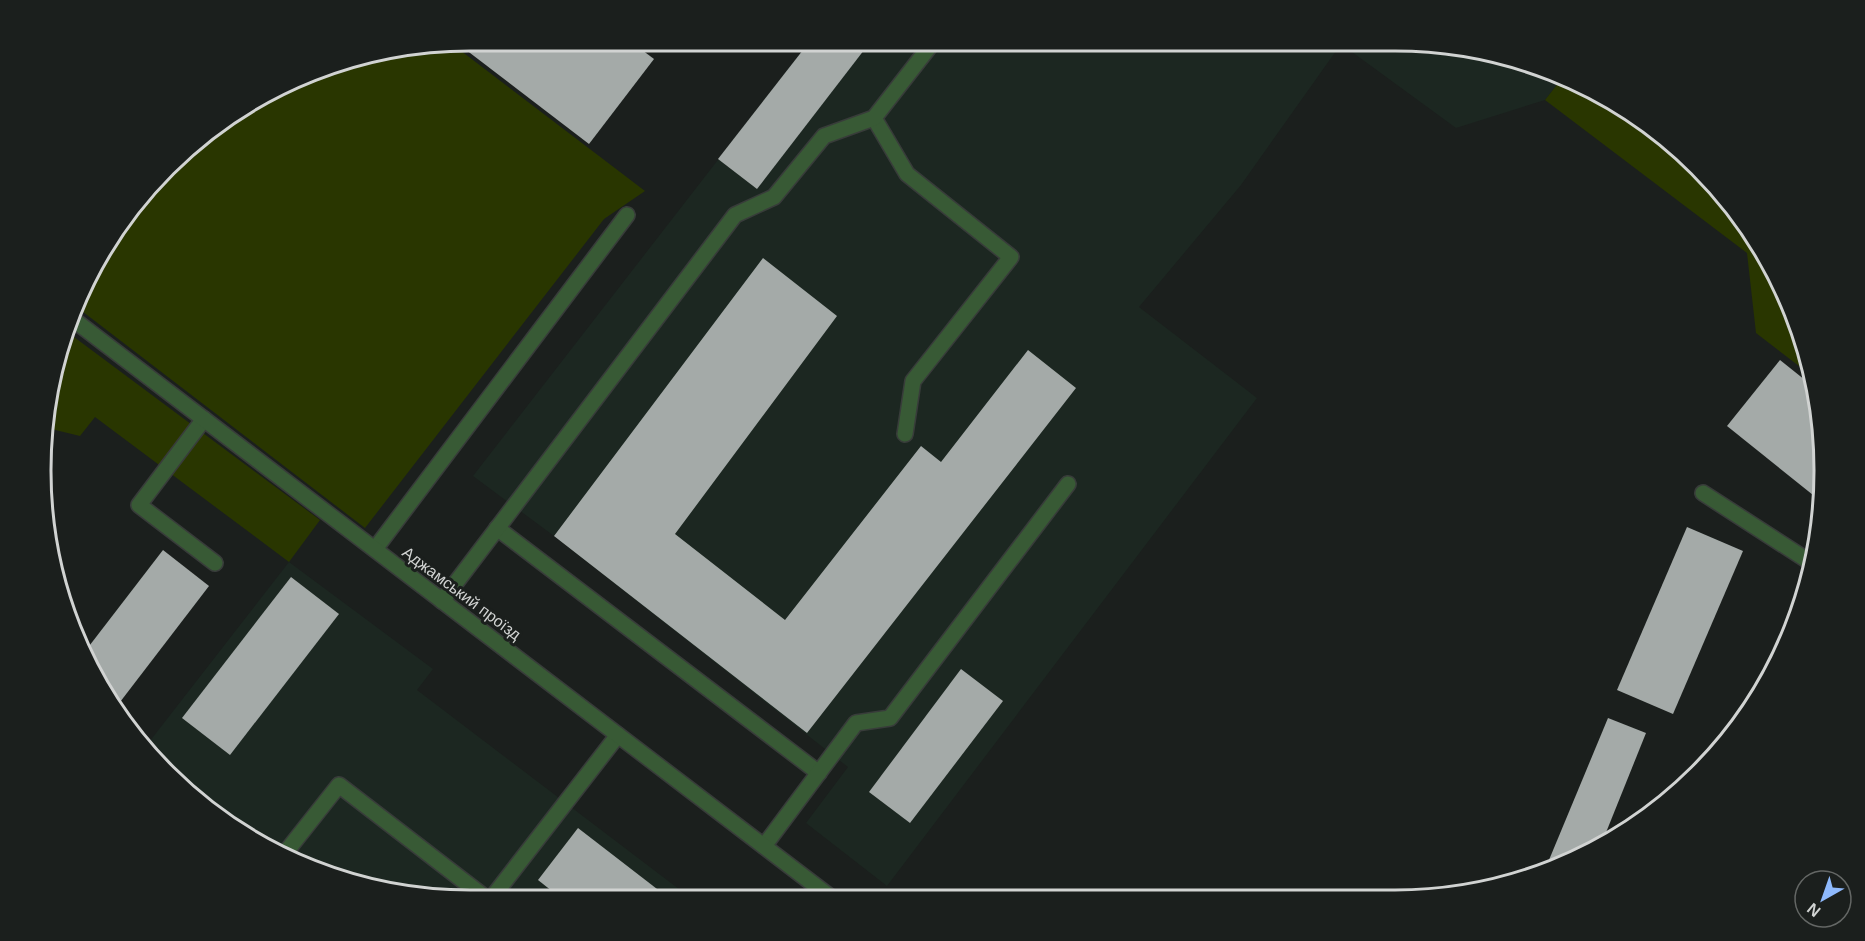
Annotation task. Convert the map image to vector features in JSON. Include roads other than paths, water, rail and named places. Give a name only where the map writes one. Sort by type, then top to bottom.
[{"type":"street","points":[[442,601],[735,215],[774,197],[824,136],[874,118],[925,51]]},
{"type":"street","points":[[874,118],[907,174],[1011,257],[913,381],[905,434]]},
{"type":"street","points":[[375,549],[627,215]]},
{"type":"street","name":"Аджамський проїзд","points":[[78,323],[822,890]]},
{"type":"street","points":[[204,419],[139,505],[215,563]]},
{"type":"street","points":[[764,846],[856,723],[890,718],[1068,484]]},
{"type":"street","points":[[1703,493],[1805,559]]},
{"type":"street","points":[[497,528],[819,773]]},
{"type":"street","points":[[496,890],[618,735]]},
{"type":"street","points":[[289,849],[339,785],[477,890]]}]
